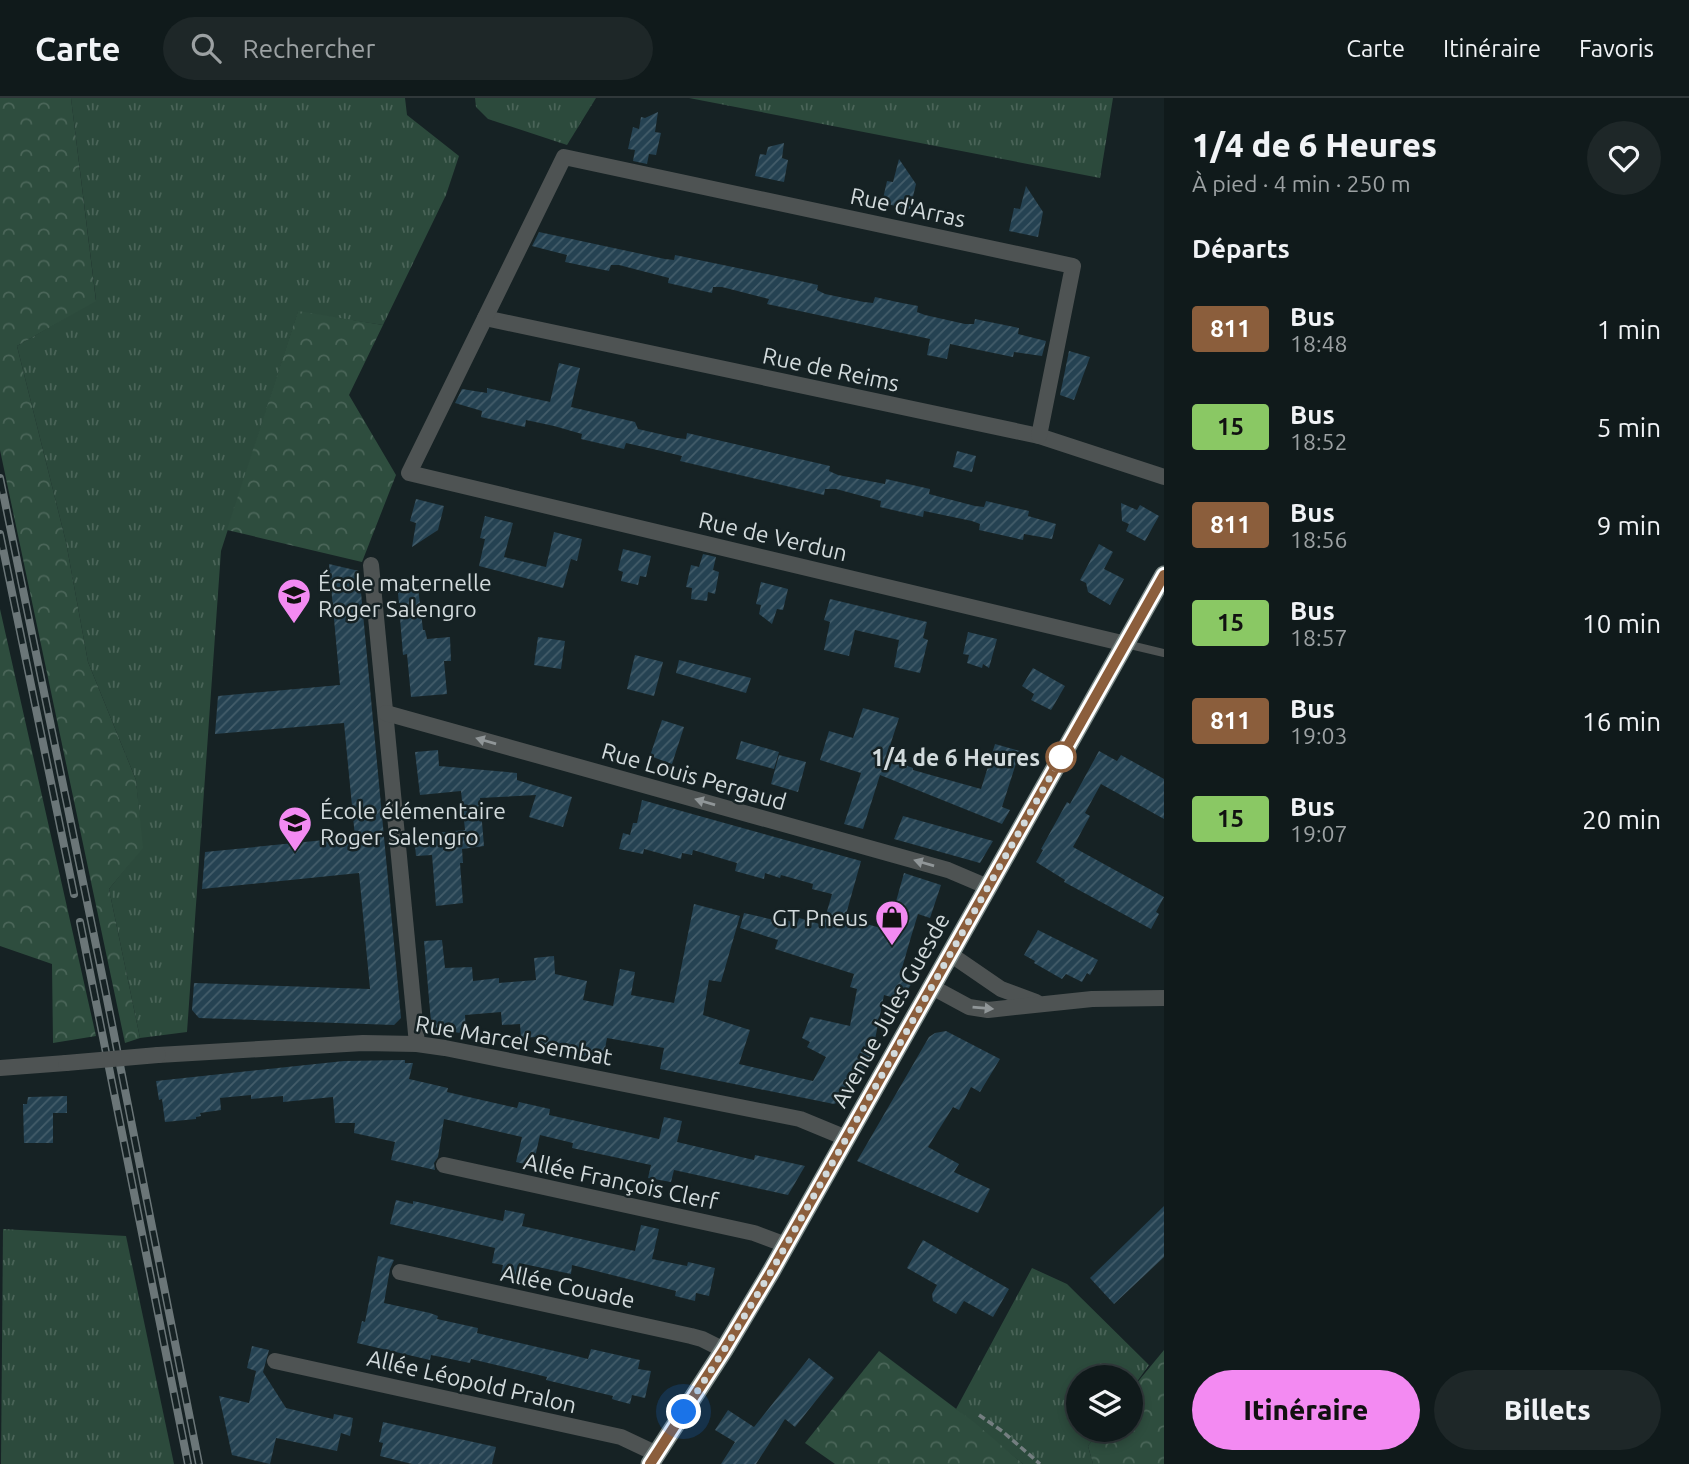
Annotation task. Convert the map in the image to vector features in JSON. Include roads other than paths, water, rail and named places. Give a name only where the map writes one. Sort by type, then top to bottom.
[{"type":"main road","name":"Avenue Jules Guesde","points":[[653,1459],[724,1350],[786,1245],[1164,575]]},
{"type":"street","name":"Rue d'Arras","points":[[485,318],[564,157],[1073,266],[1039,436]]},
{"type":"street","name":"Rue de Reims","points":[[485,318],[1039,436],[1164,477]]},
{"type":"street","name":"Rue de Verdun","points":[[485,318],[409,473],[1126,644]]},
{"type":"street","points":[[371,565],[416,1044]]},
{"type":"street","name":"Rue Louis Pergaud","points":[[386,713],[948,870],[988,887]]},
{"type":"street","points":[[950,954],[1001,989],[1039,1003]]},
{"type":"street","points":[[932,987],[968,1007],[978,1009],[1115,998],[1164,998]]},
{"type":"street","name":"Rue Marcel Sembat","points":[[0,1068],[158,1055],[363,1043],[416,1044],[800,1119],[846,1138]]},
{"type":"street","name":"Allée François Clerf","points":[[444,1166],[754,1233],[786,1245]]},
{"type":"street","name":"Allée Couade","points":[[400,1272],[691,1336],[724,1350]]},
{"type":"street","name":"Allée Léopold Pralon","points":[[275,1361],[621,1437],[653,1459]]},
{"type":"lane","points":[[1126,644],[1164,653]]},
{"type":"railway","points":[[0,478],[199,1464]]},
{"type":"railway","points":[[0,534],[74,894]]},
{"type":"railway","points":[[80,922],[188,1464]]},
{"type":"place","name":"École maternelle Roger Salengro","points":[[294,625]]},
{"type":"place","name":"1/4 de 6 Heures","points":[[1061,757]]},
{"type":"place","name":"École élémentaire Roger Salengro","points":[[295,853]]},
{"type":"place","name":"GT Pneus","points":[[892,947]]}]
